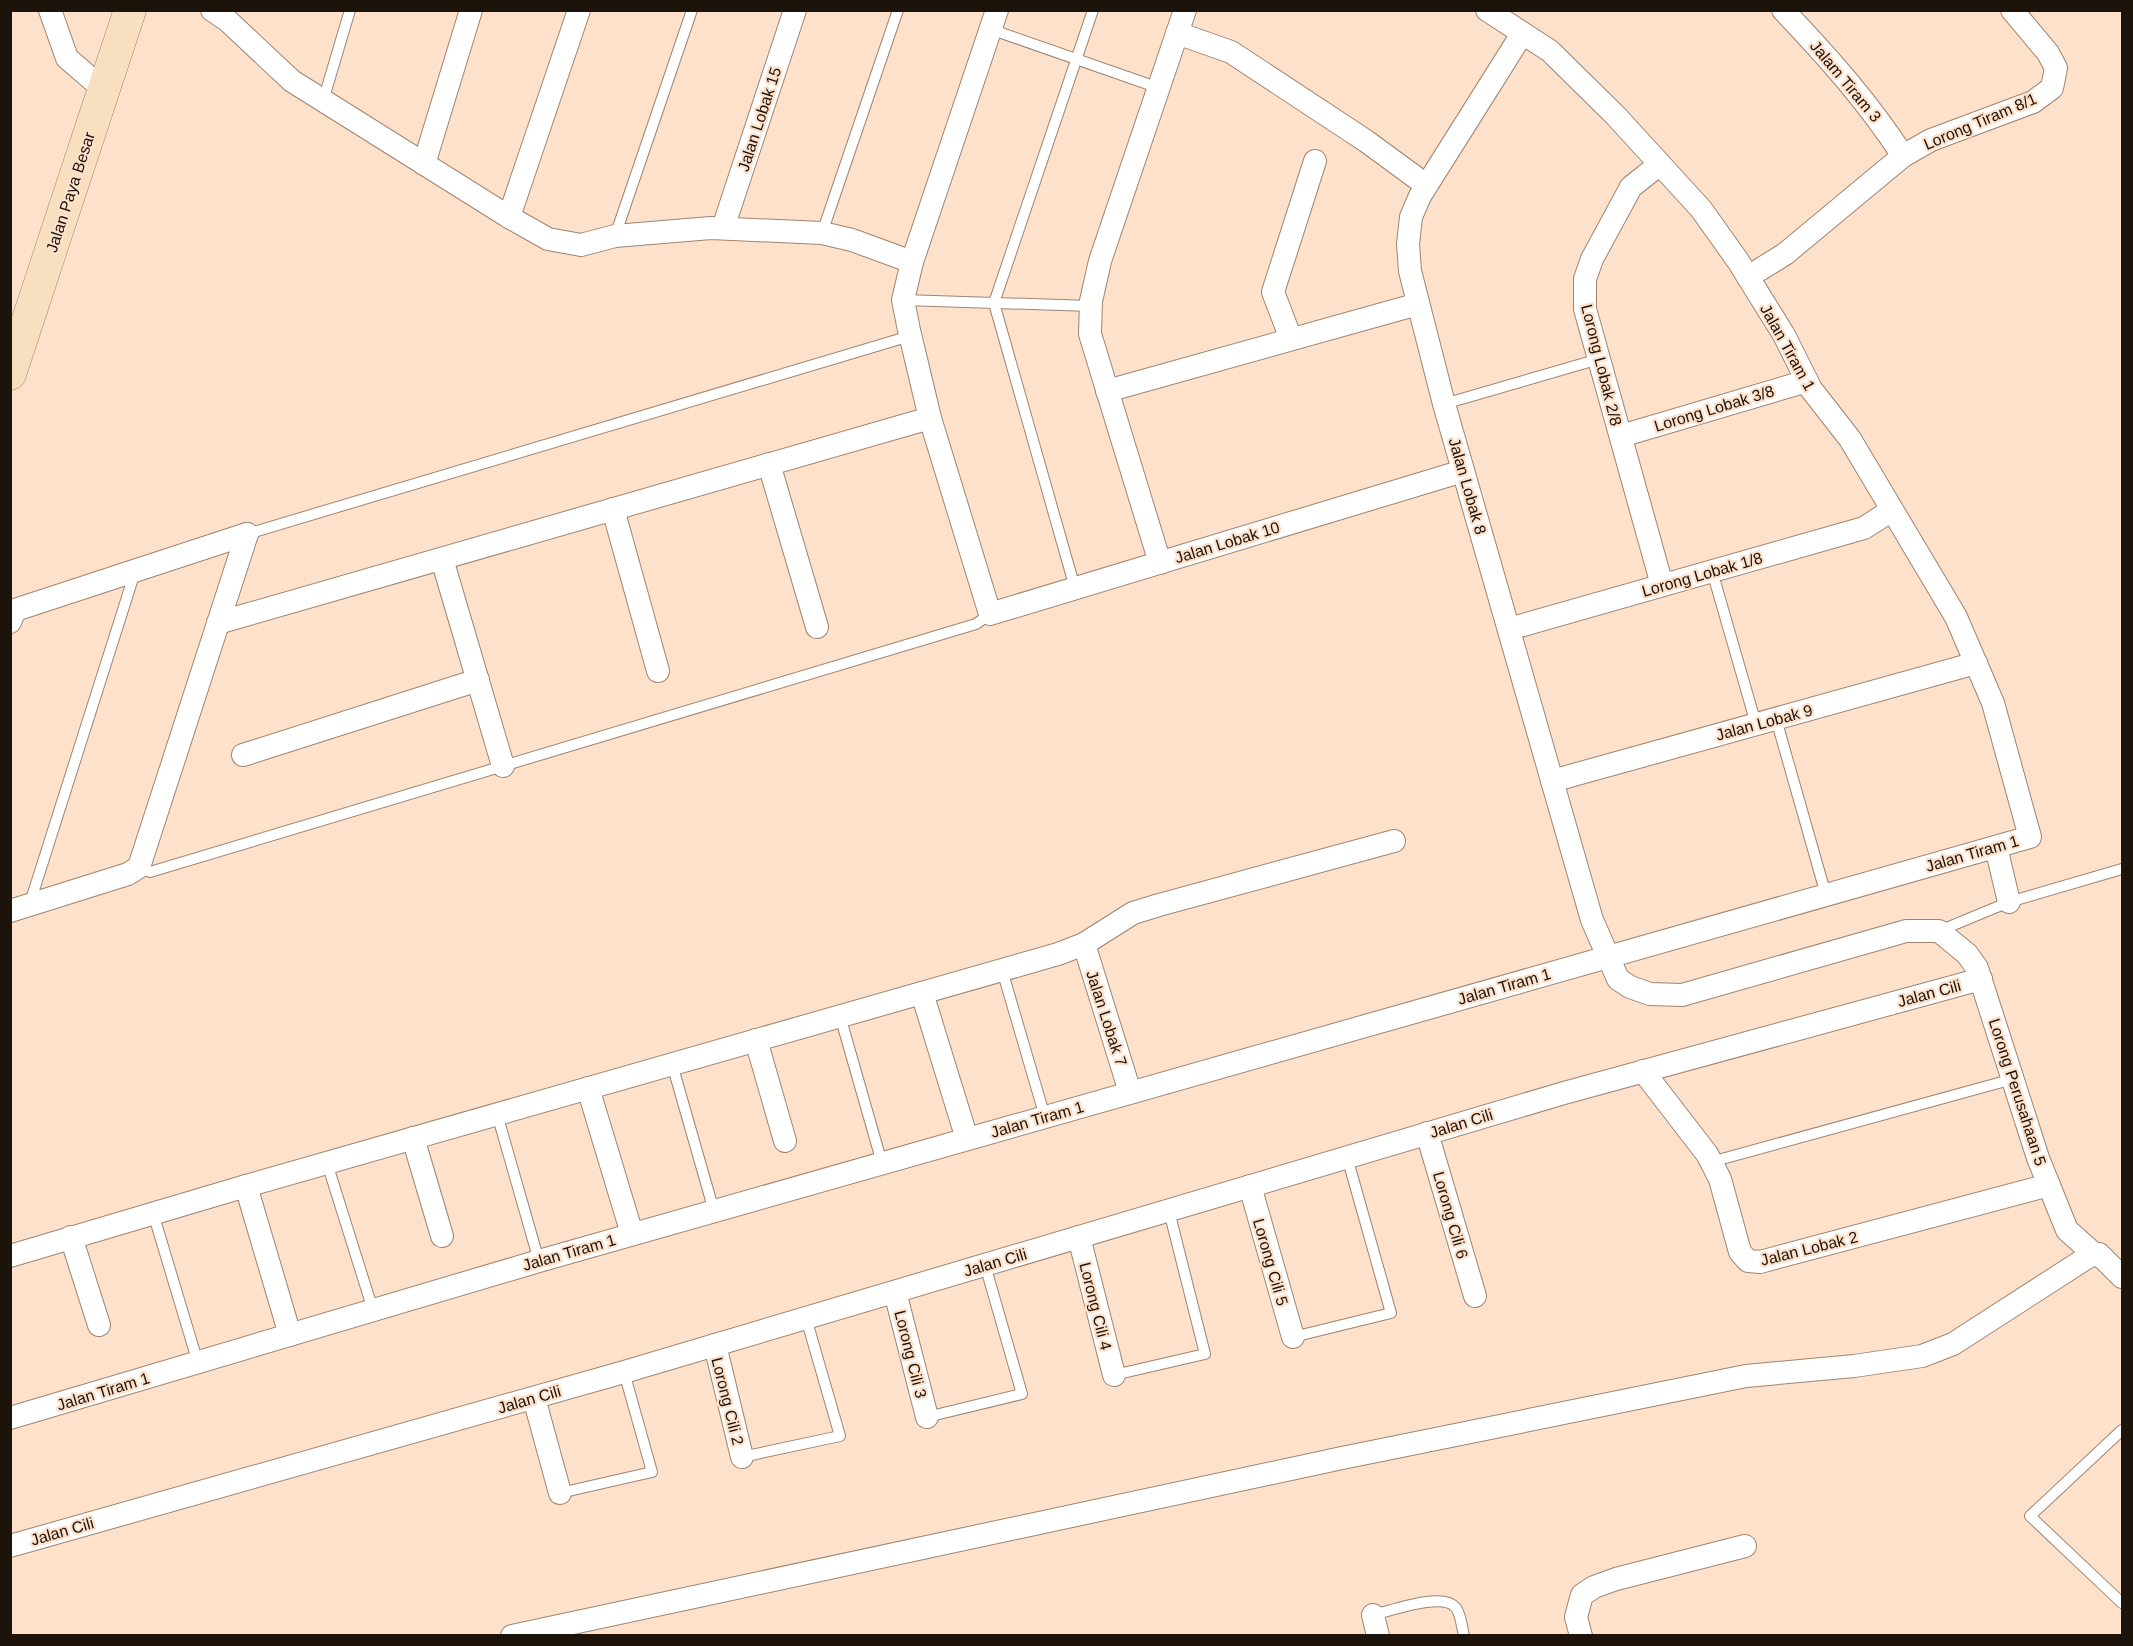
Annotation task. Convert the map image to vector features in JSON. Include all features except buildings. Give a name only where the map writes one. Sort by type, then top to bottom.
[{"type":"street","points":[[50,10],[67,57],[104,90]]},
{"type":"street","name":"Jalan Paya Besar","points":[[10,374],[130,10]]},
{"type":"street","points":[[424,164],[471,10]]},
{"type":"street","points":[[509,217],[579,10]]},
{"type":"street","name":"Jalan Lobak 15","points":[[723,228],[795,10]]},
{"type":"street","points":[[1160,563],[1090,334],[1091,306],[1100,261],[1185,10]]},
{"type":"street","name":"Jalan Tiram 1","points":[[10,1418],[632,1234],[2030,837],[1993,703],[1956,617],[1850,439],[1810,389],[1784,335],[1748,277],[1701,209],[1616,116],[1550,51],[1487,10]]},
{"type":"street","name":"Jalam Tiram 3","points":[[1783,10],[1830,58],[1877,116],[1903,156]]},
{"type":"street","name":"Lorong Tiram 8/1","points":[[1748,277],[1785,254],[1903,156],[1931,140],[2033,102],[2052,88],[2056,68],[2048,53],[2012,10]]},
{"type":"street","points":[[223,14],[292,81],[548,239],[581,245],[615,236],[723,228],[822,233],[852,240],[912,262]]},
{"type":"street","points":[[990,614],[930,418],[903,300],[912,262],[994,20]]},
{"type":"street","points":[[1177,33],[1231,52],[1366,141],[1426,185]]},
{"type":"street","name":"Jalan Lobak 8","points":[[1522,34],[1426,185],[1412,217],[1407,244],[1410,271],[1444,404],[1592,920],[1607,957]]},
{"type":"street","points":[[1291,339],[1273,292],[1315,161]]},
{"type":"street","name":"Lorong Lobak 2/8","points":[[1660,164],[1632,187],[1592,259],[1585,279],[1585,309],[1662,585]]},
{"type":"street","points":[[1107,391],[1418,304]]},
{"type":"street","name":"Lorong Lobak 3/8","points":[[1621,436],[1806,381]]},
{"type":"street","points":[[218,623],[930,418]]},
{"type":"street","points":[[769,464],[818,627]]},
{"type":"street","name":"Jalan Lobak 10","points":[[990,614],[1463,471]]},
{"type":"street","points":[[613,509],[658,671]]},
{"type":"street","name":"Lorong Lobak 1/8","points":[[1509,628],[1864,528],[1892,510]]},
{"type":"street","points":[[10,622],[15,610],[247,534]]},
{"type":"street","points":[[20,909],[128,874],[139,867],[247,534]]},
{"type":"street","points":[[442,559],[503,766]]},
{"type":"street","name":"Jalan Lobak 9","points":[[1552,781],[1976,663]]},
{"type":"street","points":[[243,755],[478,680]]},
{"type":"street","points":[[10,1256],[246,1186],[1002,970],[1084,944],[1133,914],[1159,905],[1394,842]]},
{"type":"street","points":[[1996,847],[2009,902]]},
{"type":"street","points":[[1607,957],[1618,979],[1630,987],[1650,994],[1682,995],[1906,931],[1938,931]]},
{"type":"street","name":"Lorong Perusahaan 5","points":[[1938,931],[1967,954],[1977,968],[2049,1185],[2067,1230],[2122,1277]]},
{"type":"street","name":"Jalan Lobak 7","points":[[1084,944],[1130,1092]]},
{"type":"street","name":"Jalan Cili","points":[[10,1546],[534,1398],[1643,1071],[1981,979]]},
{"type":"street","points":[[922,993],[967,1139]]},
{"type":"street","points":[[756,1040],[785,1141]]},
{"type":"street","name":"Jalan Lobak 2","points":[[1643,1071],[1707,1154],[1720,1179],[1740,1252],[1748,1261],[1760,1262],[2049,1185]]},
{"type":"street","points":[[588,1088],[632,1234]]},
{"type":"street","name":"Lorong Cili 6","points":[[1427,1134],[1475,1296]]},
{"type":"street","points":[[413,1138],[442,1236]]},
{"type":"street","points":[[246,1186],[290,1335]]},
{"type":"street","name":"Lorong Cili 5","points":[[1250,1186],[1293,1337]]},
{"type":"street","name":"Lorong Cili 4","points":[[1079,1237],[1114,1375]]},
{"type":"street","points":[[71,1238],[99,1325]]},
{"type":"street","points":[[512,1635],[1331,1461],[1735,1378],[1854,1366],[1922,1356],[1953,1344],[2088,1257],[2097,1254]]},
{"type":"street","name":"Lorong Cili 3","points":[[895,1292],[927,1417]]},
{"type":"street","name":"Lorong Cili 2","points":[[715,1345],[742,1457]]},
{"type":"street","points":[[534,1398],[560,1493]]},
{"type":"street","points":[[1581,1635],[1576,1617],[1582,1595],[1594,1587],[1616,1579],[1745,1546]]},
{"type":"lane","points":[[323,100],[350,10]]},
{"type":"lane","points":[[615,236],[692,10]]},
{"type":"lane","points":[[822,233],[898,10]]},
{"type":"lane","points":[[1075,588],[994,303],[1093,10]]},
{"type":"lane","points":[[994,20],[1076,59],[1159,88]]},
{"type":"lane","points":[[903,300],[1091,306]]},
{"type":"lane","points":[[247,534],[910,336]]},
{"type":"lane","points":[[1444,404],[1599,359]]},
{"type":"lane","points":[[20,909],[135,571]]},
{"type":"lane","points":[[1712,571],[1826,895]]},
{"type":"lane","points":[[139,867],[150,872],[976,624],[990,614]]},
{"type":"lane","points":[[1938,931],[2009,902],[2122,869]]},
{"type":"lane","points":[[1002,970],[1045,1117]]},
{"type":"lane","points":[[840,1016],[882,1163]]},
{"type":"lane","points":[[672,1064],[714,1211]]},
{"type":"lane","points":[[1711,1162],[2013,1079]]},
{"type":"lane","points":[[497,1114],[539,1261]]},
{"type":"lane","points":[[1293,1337],[1391,1313],[1347,1157]]},
{"type":"lane","points":[[327,1163],[373,1310]]},
{"type":"lane","points":[[1114,1375],[1206,1354],[1169,1211]]},
{"type":"lane","points":[[153,1213],[198,1363]]},
{"type":"lane","points":[[927,1417],[1022,1394],[985,1265]]},
{"type":"lane","points":[[742,1457],[840,1436],[806,1318]]},
{"type":"lane","points":[[560,1493],[651,1472],[624,1371]]},
{"type":"lane","points":[[2122,1430],[2030,1516],[2122,1604]]},
{"type":"lane","points":[[1375,1625],[1437,1600],[1451,1602],[1458,1610],[1464,1635]]}]
